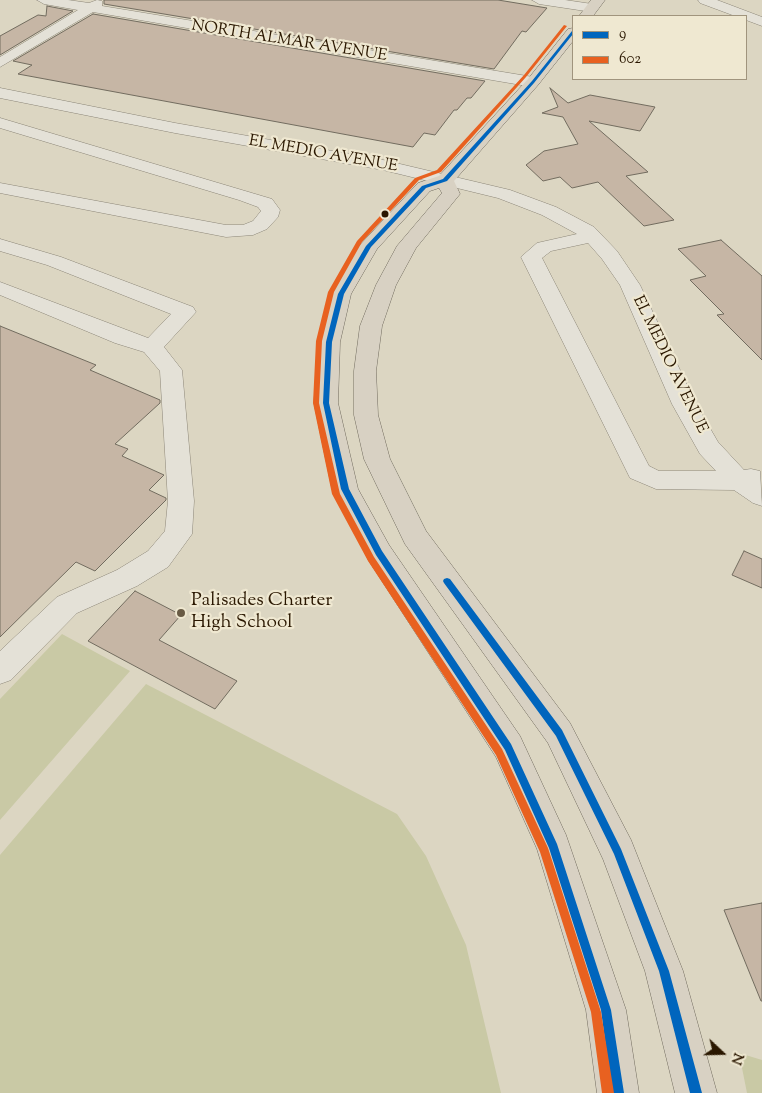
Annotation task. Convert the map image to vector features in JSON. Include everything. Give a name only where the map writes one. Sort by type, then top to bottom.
[{"type":"main road","points":[[572,33],[533,82],[445,180],[424,187],[369,246],[341,294],[328,342],[326,403],[344,488],[379,553],[508,747],[554,847],[606,1010],[618,1093]]},
{"type":"main road","points":[[445,180],[451,194],[407,246],[386,285],[371,326],[365,371],[366,415],[377,460],[414,537],[559,733],[618,852],[664,971],[696,1093]]},
{"type":"street","name":"NORTH ALMAR AVENUE","points":[[44,0],[533,82]]},
{"type":"street","points":[[0,63],[105,0]]},
{"type":"street","points":[[539,0],[592,8]]},
{"type":"street","points":[[705,0],[744,15]]},
{"type":"street","points":[[747,16],[762,22]]},
{"type":"street","name":"EL MEDIO AVENUE","points":[[0,93],[174,128],[383,165],[504,194],[548,211],[587,230],[610,255],[630,285],[684,404],[709,448],[751,478],[762,496]]},
{"type":"street","points":[[0,123],[245,196],[265,203],[271,210],[269,217],[260,225],[246,231],[226,230],[0,188]]},
{"type":"street","points":[[592,236],[544,248],[531,257],[639,472],[656,480],[751,478]]},
{"type":"street","points":[[0,245],[54,262],[185,312],[152,347]]},
{"type":"street","points":[[0,288],[123,338],[152,347],[171,370],[181,501],[178,534],[158,559],[126,578],[67,605],[0,671]]},
{"type":"green space","points":[[62,634],[130,671],[0,820],[0,699]]},
{"type":"green space","points":[[146,684],[397,814],[426,856],[466,945],[501,1093],[0,1093],[0,855]]},
{"type":"green space","points":[[739,1053],[762,1060],[762,1093],[747,1093]]},
{"type":"building","points":[[104,0],[498,0],[547,8],[526,32],[522,31],[494,69],[104,4]]},
{"type":"building","points":[[47,6],[73,11],[0,55],[0,36],[38,15],[46,16]]},
{"type":"building","points":[[93,14],[485,81],[471,98],[467,98],[457,110],[454,110],[435,135],[424,133],[413,147],[18,74],[32,65],[13,61]]},
{"type":"building","points":[[550,88],[568,103],[590,95],[655,107],[640,131],[589,121],[648,172],[626,176],[674,220],[644,226],[598,182],[572,188],[560,177],[543,181],[526,165],[544,151],[578,144],[563,117],[542,113],[558,107]]},
{"type":"building","points":[[721,240],[762,276],[762,360],[717,315],[724,314],[690,280],[706,276],[678,249]]},
{"type":"building","points":[[0,326],[96,365],[90,370],[160,400],[160,403],[115,444],[128,449],[122,456],[164,475],[149,490],[166,498],[166,500],[95,571],[76,562],[0,637]]},
{"type":"building","points":[[744,551],[762,559],[762,588],[732,575]]},
{"type":"building","points":[[135,591],[181,615],[159,640],[237,681],[215,709],[88,641]]},
{"type":"building","points":[[762,903],[762,1001],[761,1001],[724,910]]},
{"type":"transit line","name":"602","points":[[565,26],[525,76],[439,171],[417,179],[360,241],[331,292],[319,341],[316,403],[336,494],[371,559],[499,752],[545,851],[596,1012],[608,1093]]},
{"type":"transit line","name":"9","points":[[572,33],[533,82],[445,180],[424,187],[369,246],[341,294],[329,342],[326,403],[345,489],[379,553],[508,747],[554,847],[606,1010],[618,1093]]},
{"type":"transit line","name":"9","points":[[447,581],[559,733],[618,852],[664,971],[696,1093]]},
{"type":"place","name":"Palisades Charter High School","points":[[181,613]]}]
